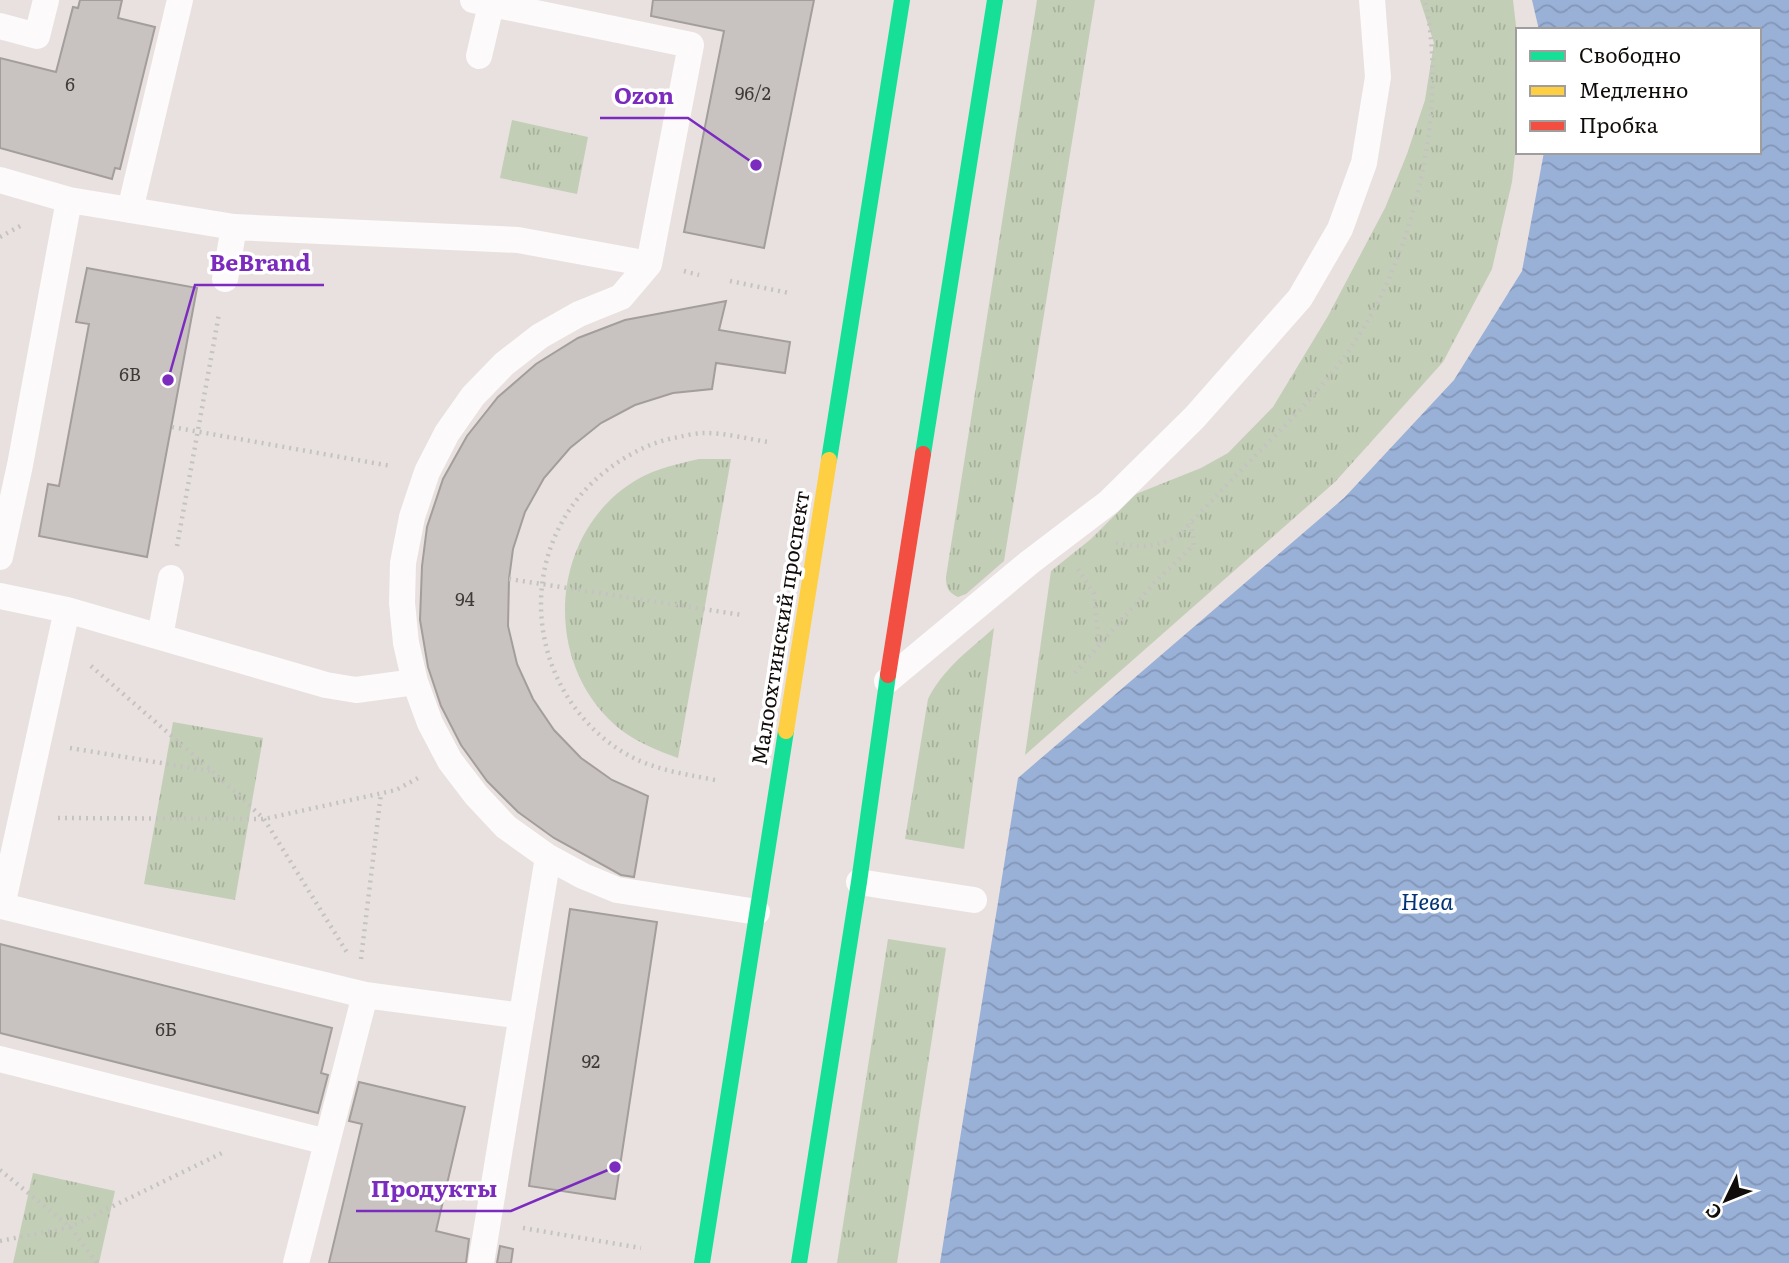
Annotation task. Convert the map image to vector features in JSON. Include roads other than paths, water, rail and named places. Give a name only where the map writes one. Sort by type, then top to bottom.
[{"type":"main road","name":"Малоохтинский проспект","points":[[702,1263],[902,0]]},
{"type":"main road","points":[[799,1263],[859,882],[887,681],[995,0]]},
{"type":"lane","points":[[0,26],[37,36],[46,0]]},
{"type":"lane","points":[[887,681],[1030,562],[1109,502],[1195,416],[1300,298],[1340,229],[1364,163],[1378,78],[1372,0]]},
{"type":"lane","points":[[130,210],[172,2]]},
{"type":"lane","points":[[479,56],[482,2],[691,45],[649,264],[621,297],[579,314],[550,330],[505,363],[473,396],[447,433],[427,472],[412,517],[403,564],[402,603],[415,682],[430,723],[450,761],[476,795],[506,827],[548,858],[617,890],[757,912]]},
{"type":"lane","points":[[0,180],[69,200],[234,227],[518,240],[649,264]]},
{"type":"lane","points":[[0,557],[69,200]]},
{"type":"lane","points":[[225,279],[234,227]]},
{"type":"lane","points":[[160,636],[171,578]]},
{"type":"lane","points":[[0,596],[67,610],[326,685],[356,691],[415,682]]},
{"type":"lane","points":[[67,610],[38,743],[11,816],[2,906],[522,1016]]},
{"type":"lane","points":[[481,1263],[548,858]]},
{"type":"lane","points":[[859,882],[974,900]]},
{"type":"lane","points":[[296,1263],[363,984]]},
{"type":"lane","points":[[0,1059],[327,1142]]},
{"type":"water","name":"Нева","points":[[1532,0],[1789,0],[1789,1263],[940,1263],[1018,778],[1344,498],[1454,380],[1522,271],[1544,154],[1761,154],[1761,28],[1539,28]]},
{"type":"place","name":"Ozon","points":[[756,165]]},
{"type":"place","name":"BeBrand","points":[[168,380]]},
{"type":"place","name":"Продукты","points":[[615,1167]]}]
